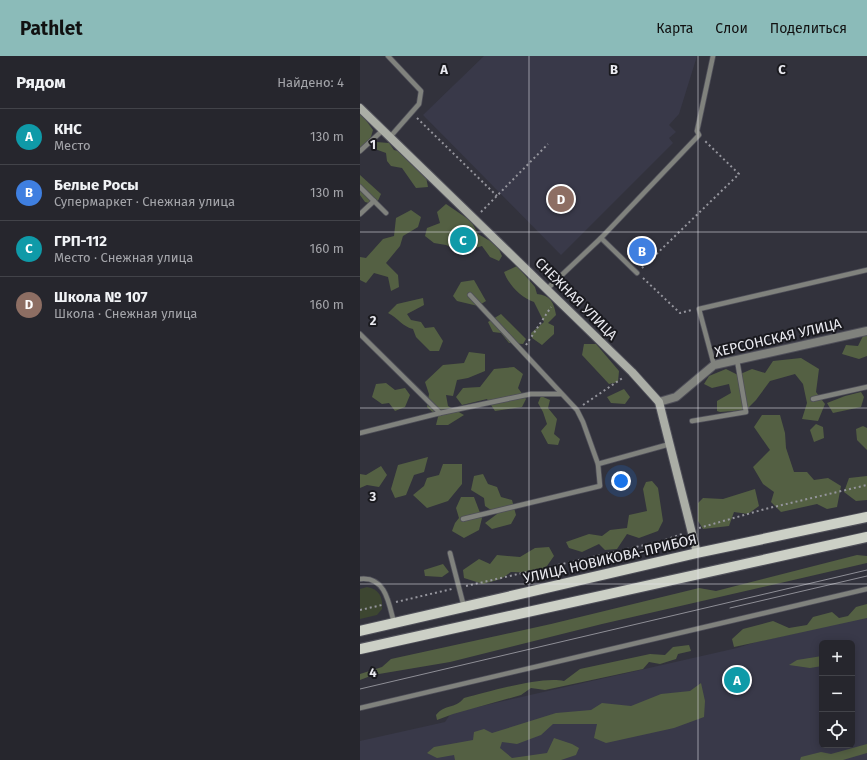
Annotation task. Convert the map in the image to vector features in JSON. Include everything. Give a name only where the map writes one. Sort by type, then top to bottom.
[{"type":"main road","name":"УЛИЦА НОВИКОВА-ПРИБОЯ","points":[[360,631],[697,553],[867,517]]},
{"type":"main road","points":[[360,650],[867,537]]},
{"type":"street","name":"СНЕЖНАЯ УЛИЦА","points":[[360,108],[632,372],[659,402],[697,553]]},
{"type":"street","name":"ХЕРСОНСКАЯ УЛИЦА","points":[[659,402],[676,397],[714,365],[867,333]]},
{"type":"lane","points":[[547,290],[601,238],[700,135],[697,131],[713,56]]},
{"type":"lane","points":[[390,57],[422,92],[420,104],[390,137]]},
{"type":"lane","points":[[360,151],[382,130]]},
{"type":"lane","points":[[360,187],[386,213]]},
{"type":"lane","points":[[360,214],[374,201]]},
{"type":"lane","points":[[601,238],[637,273]]},
{"type":"lane","points":[[714,365],[699,309],[867,270]]},
{"type":"lane","points":[[463,519],[600,486],[598,464],[583,422],[577,410],[470,295]]},
{"type":"lane","points":[[360,334],[440,413]]},
{"type":"lane","points":[[692,421],[746,412],[737,360]]},
{"type":"lane","points":[[812,399],[867,387]]},
{"type":"lane","points":[[360,433],[440,413],[531,394],[561,394]]},
{"type":"lane","points":[[598,464],[670,444]]},
{"type":"lane","points":[[450,553],[464,607]]},
{"type":"lane","points":[[360,579],[377,582],[384,590],[394,623]]},
{"type":"lane","points":[[360,708],[867,589]]},
{"type":"path","points":[[412,113],[497,196]]},
{"type":"path","points":[[699,309],[680,313],[637,273],[739,174],[700,135]]},
{"type":"path","points":[[474,219],[548,144]]},
{"type":"path","points":[[522,350],[556,298],[566,287]]},
{"type":"path","points":[[577,410],[632,372]]},
{"type":"path","points":[[360,610],[662,541],[691,530],[765,509],[867,485]]},
{"type":"shaded area","points":[[484,56],[697,56],[679,114],[669,125],[676,132],[669,138],[673,143],[561,255],[423,115]]},
{"type":"shaded area","points":[[867,617],[867,760],[360,760],[360,741],[445,722],[451,713],[737,648],[756,642]]},
{"type":"green space","points":[[360,112],[373,130],[370,140],[360,149]]},
{"type":"green space","points":[[376,142],[389,143],[394,150],[402,152],[426,177],[428,187],[416,188],[402,168],[391,166],[387,161],[386,153],[375,149]]},
{"type":"green space","points":[[360,175],[381,194],[376,205],[365,202],[360,195]]},
{"type":"green space","points":[[446,204],[471,221],[478,234],[497,245],[502,256],[499,261],[490,257],[482,246],[468,250],[458,250],[446,245],[434,243],[425,236],[427,228],[440,223],[437,212]]},
{"type":"green space","points":[[411,210],[421,217],[418,227],[403,236],[400,246],[386,263],[398,275],[399,287],[391,291],[388,277],[374,273],[366,283],[360,280],[360,257],[366,258],[383,239],[394,236],[396,218]]},
{"type":"green space","points":[[517,266],[535,287],[537,294],[545,296],[551,300],[554,306],[556,315],[548,323],[554,326],[554,334],[542,345],[532,338],[531,333],[544,322],[534,302],[524,297],[516,290],[504,272]]},
{"type":"green space","points":[[474,280],[486,301],[478,306],[457,301],[453,296],[461,282]]},
{"type":"green space","points":[[423,298],[424,305],[407,314],[411,320],[421,322],[425,328],[434,327],[443,341],[439,351],[430,351],[416,337],[413,329],[409,328],[388,313],[397,304]]},
{"type":"green space","points":[[501,314],[526,339],[523,344],[509,343],[501,333],[493,332],[488,322]]},
{"type":"green space","points":[[867,335],[867,356],[859,359],[842,354],[846,345],[858,346],[863,336]]},
{"type":"green space","points":[[584,344],[596,344],[619,371],[618,382],[609,384],[582,355]]},
{"type":"green space","points":[[469,352],[485,354],[485,371],[468,378],[457,380],[453,396],[446,395],[448,406],[464,415],[448,425],[436,425],[438,417],[427,407],[429,394],[425,382],[443,365],[464,363]]},
{"type":"green space","points":[[801,358],[819,369],[816,392],[825,404],[818,421],[802,419],[807,403],[803,384],[795,374],[770,381],[756,400],[746,410],[717,411],[717,401],[731,393],[729,384],[712,388],[704,384],[709,376],[726,369],[738,375],[752,369],[765,373],[773,361]]},
{"type":"green space","points":[[514,367],[523,374],[518,388],[526,399],[522,407],[495,411],[487,399],[462,405],[456,397],[463,388],[480,387],[494,369]]},
{"type":"green space","points":[[386,383],[395,390],[405,388],[410,395],[405,407],[395,411],[389,403],[382,404],[372,397],[376,384]]},
{"type":"green space","points":[[624,389],[630,397],[625,404],[611,403],[607,397]]},
{"type":"green space","points":[[861,392],[864,397],[861,407],[833,413],[827,403],[845,396]]},
{"type":"green space","points":[[541,396],[550,400],[548,408],[557,419],[554,434],[560,439],[558,445],[548,444],[541,431],[547,424],[538,403]]},
{"type":"green space","points":[[762,415],[780,415],[785,433],[786,448],[794,472],[807,472],[814,480],[828,478],[841,486],[837,507],[827,509],[817,504],[781,512],[771,502],[774,492],[763,484],[753,467],[770,450],[754,427]]},
{"type":"green space","points":[[816,424],[823,427],[824,438],[814,442],[810,430]]},
{"type":"green space","points":[[863,426],[867,428],[867,450],[857,440],[856,429]]},
{"type":"green space","points":[[428,457],[424,472],[414,475],[406,495],[395,498],[391,489],[398,465]]},
{"type":"green space","points":[[443,464],[462,464],[462,484],[448,501],[427,508],[413,495],[424,486],[427,478],[439,475]]},
{"type":"green space","points":[[381,466],[387,475],[379,487],[367,485],[360,488],[360,474],[366,475]]},
{"type":"green space","points":[[483,474],[488,484],[497,487],[501,497],[512,500],[516,515],[511,524],[492,529],[485,523],[497,514],[485,506],[484,498],[471,490],[474,476]]},
{"type":"green space","points":[[867,476],[867,500],[856,501],[844,492],[849,478]]},
{"type":"green space","points":[[652,481],[658,488],[663,521],[658,531],[639,538],[627,534],[617,549],[605,550],[599,544],[582,552],[569,548],[566,542],[589,534],[602,536],[610,530],[627,528],[629,515],[647,511],[643,489],[646,482]]},
{"type":"green space","points":[[755,489],[759,506],[748,514],[734,512],[729,526],[703,529],[698,521],[698,503],[703,498],[723,499]]},
{"type":"green space","points":[[461,497],[474,497],[482,518],[479,530],[464,538],[452,531],[459,518],[456,508]]},
{"type":"green space","points":[[549,547],[554,556],[542,573],[511,572],[501,579],[483,584],[464,578],[463,570],[479,559],[490,564],[497,555],[520,557],[535,548]]},
{"type":"green space","points":[[857,555],[867,556],[867,563],[602,624],[450,662],[373,675],[360,680],[360,674],[382,667],[391,659],[551,624],[699,588],[716,591]]},
{"type":"green space","points":[[443,564],[449,572],[442,577],[425,576],[424,570]]},
{"type":"green space","points":[[367,587],[375,590],[379,594],[382,601],[382,609],[377,615],[360,619],[360,589]]},
{"type":"green space","points":[[867,604],[867,618],[734,647],[732,639],[743,629],[773,621],[789,628],[807,625],[813,617],[832,612],[839,618],[848,616],[856,607]]},
{"type":"green space","points":[[689,645],[691,651],[678,654],[676,659],[660,664],[649,662],[643,669],[545,690],[531,688],[521,695],[437,720],[436,715],[440,711],[457,704],[464,698],[528,683],[554,680],[564,681],[580,669],[650,654],[665,655],[673,647]]},
{"type":"green space","points":[[819,656],[819,666],[810,668],[789,665],[797,660]]},
{"type":"green space","points":[[701,683],[705,701],[704,717],[674,728],[606,743],[594,738],[597,724],[553,724],[541,735],[517,744],[502,742],[500,748],[512,758],[547,753],[554,738],[579,748],[576,755],[561,760],[455,760],[454,755],[437,758],[427,753],[434,747],[473,740],[474,732],[484,729],[492,733],[556,713],[591,710],[602,703],[631,706],[661,694],[690,691]]},
{"type":"green space","points":[[867,744],[867,753],[843,760],[800,760],[801,757],[821,752],[831,754]]},
{"type":"tram line","points":[[360,689],[867,570]]},
{"type":"tram line","points":[[730,608],[867,576]]},
{"type":"place","name":"Школа № 107","points":[[561,199]]},
{"type":"place","name":"ГРП-112","points":[[463,240]]},
{"type":"place","name":"Белые Росы","points":[[642,251]]},
{"type":"place","name":"КНС","points":[[737,680]]}]
